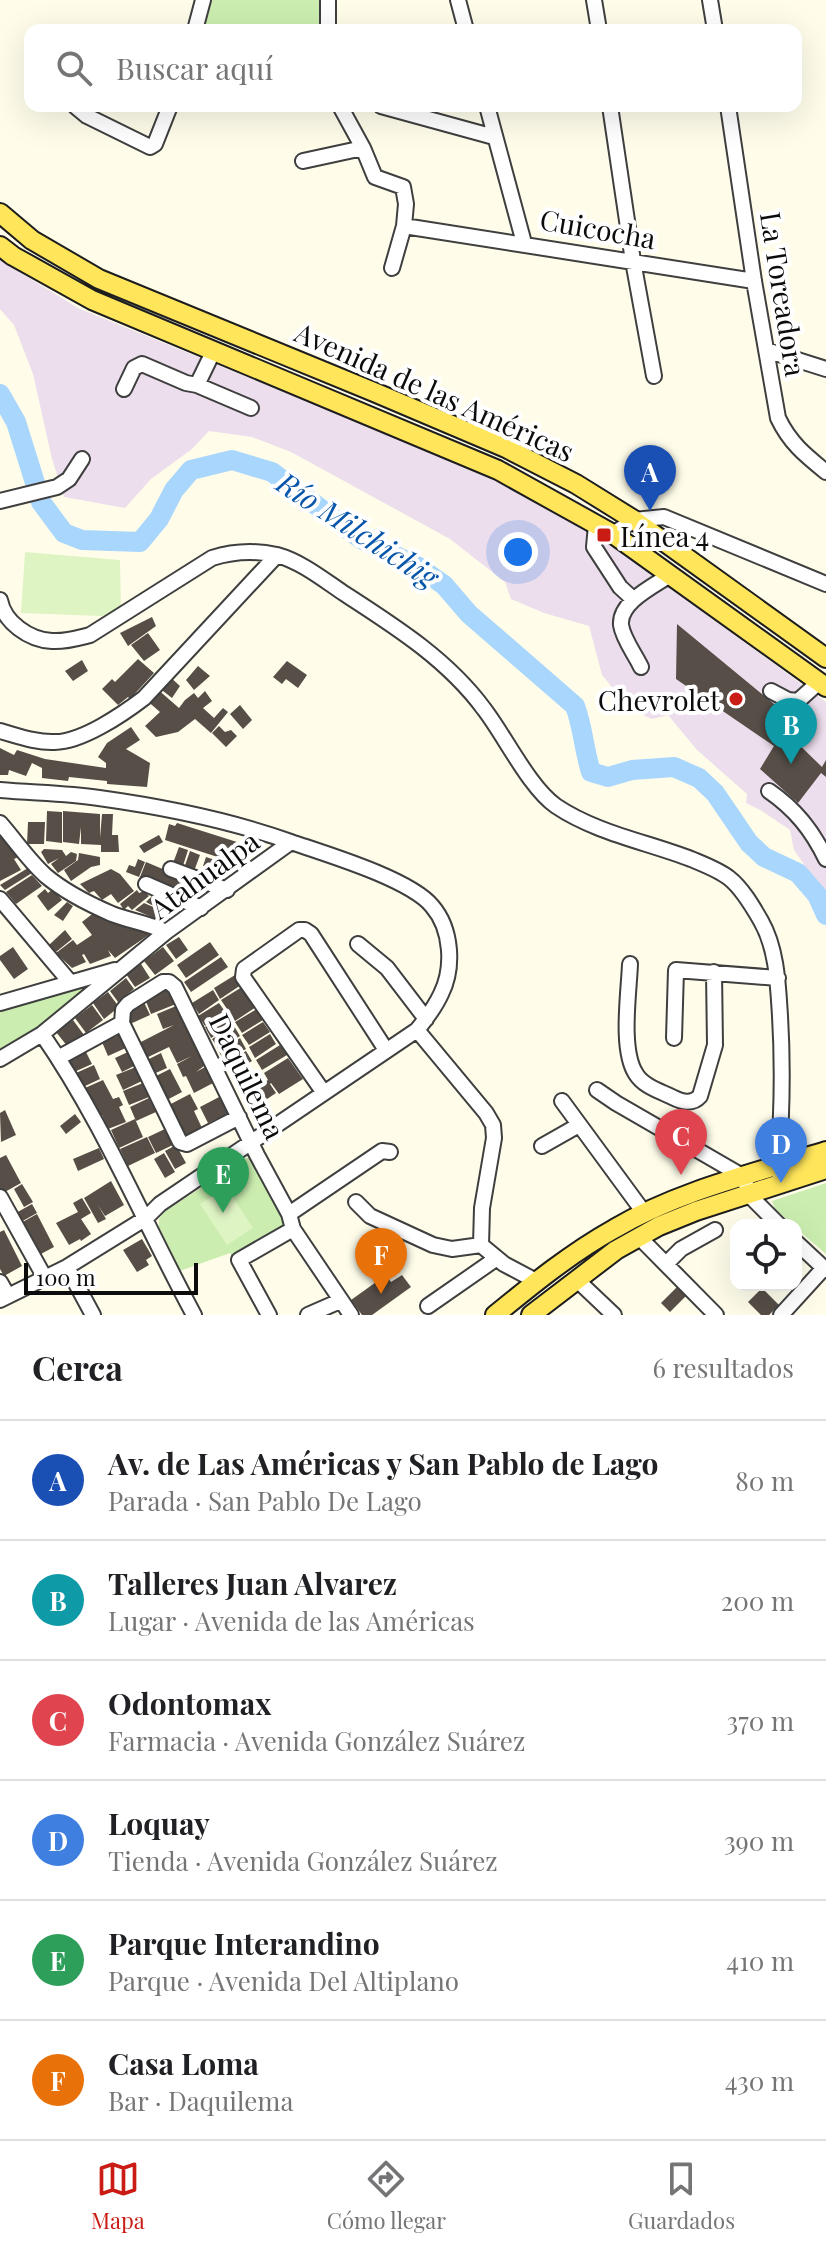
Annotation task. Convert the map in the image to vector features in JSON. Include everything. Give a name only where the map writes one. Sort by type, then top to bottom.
[{"type":"main road","name":"Avenida de las Américas","points":[[0,213],[32,240],[99,279],[506,448],[576,484],[634,520],[826,658]]},
{"type":"main road","name":"Avenida de las Américas","points":[[0,246],[92,300],[498,470],[613,534],[823,684]]},
{"type":"main road","points":[[531,1315],[638,1236],[746,1186],[823,1161]]},
{"type":"main road","points":[[495,1315],[536,1281],[615,1228],[703,1190],[746,1186]]},
{"type":"street","points":[[197,24],[203,0]]},
{"type":"street","points":[[328,0],[328,24]]},
{"type":"street","points":[[458,0],[464,24]]},
{"type":"street","points":[[594,0],[598,24]]},
{"type":"street","points":[[710,0],[714,24]]},
{"type":"street","points":[[82,112],[150,147],[155,144],[168,112]]},
{"type":"street","points":[[343,112],[375,177],[403,187],[406,204],[404,226],[392,268]]},
{"type":"street","points":[[403,112],[494,137]]},
{"type":"street","name":"Cuicocha","points":[[488,112],[524,243],[754,281]]},
{"type":"street","points":[[611,112],[654,376]]},
{"type":"street","name":"La Toreadora","points":[[729,112],[778,418],[787,436],[826,472]]},
{"type":"street","points":[[303,161],[363,148]]},
{"type":"street","points":[[404,226],[524,243]]},
{"type":"street","points":[[197,385],[214,350]]},
{"type":"street","points":[[766,350],[826,369]]},
{"type":"street","points":[[124,389],[134,368],[142,364],[251,408]]},
{"type":"street","points":[[0,501],[57,487],[69,479],[82,459]]},
{"type":"street","points":[[613,534],[634,520],[664,517],[826,584]]},
{"type":"street","points":[[596,525],[594,547],[620,587],[633,599]]},
{"type":"street","points":[[0,600],[4,618],[30,635],[49,641],[90,635],[212,558],[247,551],[277,555],[297,562],[438,659],[485,710],[511,751],[553,804],[576,818],[701,863],[730,878],[748,900],[763,925],[778,978],[783,1102],[780,1175]]},
{"type":"street","points":[[0,731],[54,743],[71,740],[131,708],[144,698],[277,555]]},
{"type":"street","points":[[641,667],[621,625],[622,617],[633,599],[670,575]]},
{"type":"street","points":[[771,691],[788,700],[798,701],[823,684]]},
{"type":"street","points":[[0,790],[97,797],[257,829],[291,842]]},
{"type":"street","points":[[769,791],[789,804],[810,830],[826,859]]},
{"type":"street","points":[[0,823],[44,874],[75,896],[115,915],[166,932]]},
{"type":"street","name":"Atahualpa","points":[[0,1059],[42,1034],[166,932],[291,842],[405,886],[432,906],[449,944],[449,969],[440,997],[421,1025],[160,1204],[146,1218],[67,1267],[4,1298]]},
{"type":"street","points":[[171,869],[227,890]]},
{"type":"street","points":[[146,884],[201,908]]},
{"type":"street","points":[[0,899],[70,982]]},
{"type":"street","points":[[324,1093],[243,977],[244,969],[299,930],[311,934],[386,1050]]},
{"type":"street","points":[[358,944],[387,968],[421,1025],[493,1125],[492,1151],[482,1208],[481,1245]]},
{"type":"street","points":[[630,964],[628,1038],[635,1073],[643,1082],[677,1100],[690,1102],[700,1096],[715,1045],[714,972]]},
{"type":"street","points":[[0,1003],[121,968]]},
{"type":"street","points":[[674,1038],[676,970],[778,978]]},
{"type":"street","name":"Daquilema","points":[[58,1058],[122,1023],[123,1010],[128,1004],[163,982],[175,987],[289,1214],[293,1229],[351,1315]]},
{"type":"street","points":[[122,1023],[180,1142],[183,1144],[239,1117]]},
{"type":"street","points":[[42,1034],[109,1146],[194,1315]]},
{"type":"street","points":[[597,1090],[746,1186],[774,1219]]},
{"type":"street","points":[[562,1101],[645,1214]]},
{"type":"street","points":[[542,1146],[579,1125]]},
{"type":"street","points":[[289,1214],[382,1151],[390,1152]]},
{"type":"street","points":[[0,1197],[45,1278]]},
{"type":"street","points":[[356,1202],[370,1216],[433,1245],[452,1249],[481,1245],[536,1281]]},
{"type":"street","points":[[269,1315],[239,1260],[293,1229]]},
{"type":"street","points":[[666,1264],[681,1249],[715,1230]]},
{"type":"street","points":[[638,1236],[711,1313]]},
{"type":"street","points":[[781,1315],[825,1269],[802,1248]]},
{"type":"street","points":[[428,1306],[497,1258]]},
{"type":"street","points":[[67,1267],[93,1315]]},
{"type":"street","points":[[576,1279],[614,1315]]},
{"type":"street","points":[[0,1282],[4,1298]]},
{"type":"street","points":[[308,1315],[340,1301]]},
{"type":"shaded area","points":[[0,260],[78,308],[500,483],[604,539],[826,702],[826,896],[794,850],[790,830],[746,803],[747,794],[697,750],[668,715],[652,719],[630,709],[602,675],[589,626],[544,613],[511,599],[505,582],[450,539],[291,452],[252,437],[209,431],[192,449],[151,479],[125,508],[64,497],[33,374],[14,325],[0,309]]},
{"type":"green space","points":[[212,0],[325,0],[323,24],[206,24]]},
{"type":"green space","points":[[25,552],[120,560],[121,609],[102,616],[21,613]]},
{"type":"green space","points":[[96,980],[39,1031],[0,1055],[0,1010]]},
{"type":"green space","points":[[247,1158],[253,1160],[286,1219],[285,1227],[232,1256],[230,1253],[180,1271],[159,1227],[159,1219],[164,1212]]},
{"type":"green space","points":[[826,1183],[826,1254],[802,1233],[802,1219],[786,1219],[775,1209],[772,1201]]},
{"type":"green space","points":[[226,1187],[253,1228],[227,1245],[200,1204]]},
{"type":"building","points":[[152,617],[156,626],[128,646],[120,633]]},
{"type":"building","name":"Chevrolet","points":[[677,624],[791,718],[784,730],[822,767],[826,760],[826,777],[821,773],[798,803],[760,769],[774,746],[676,679]]},
{"type":"building","points":[[148,633],[160,650],[144,661],[131,645]]},
{"type":"building","points":[[138,659],[154,673],[130,699],[128,697],[118,705],[102,689],[112,679],[115,682]]},
{"type":"building","points":[[82,660],[88,671],[73,681],[65,671]]},
{"type":"building","points":[[287,661],[307,675],[298,688],[286,679],[282,684],[273,677]]},
{"type":"building","points":[[198,666],[210,676],[194,690],[186,680]]},
{"type":"building","points":[[169,676],[180,686],[172,698],[158,687]]},
{"type":"building","points":[[155,687],[179,708],[194,693],[198,698],[205,691],[212,701],[203,708],[214,718],[223,708],[228,712],[211,733],[195,719],[178,732],[156,737],[145,726],[160,712],[145,699]]},
{"type":"building","points":[[240,705],[252,720],[243,729],[230,714]]},
{"type":"building","points":[[219,726],[237,736],[226,747],[212,733]]},
{"type":"building","points":[[131,727],[140,740],[126,749],[150,763],[147,787],[69,777],[68,781],[42,778],[42,768],[32,763],[26,776],[9,770],[8,775],[0,775],[0,748],[14,755],[17,750],[45,759],[106,768],[106,763],[98,757],[107,743]]},
{"type":"building","points":[[47,811],[62,812],[62,843],[46,841]]},
{"type":"building","points":[[63,811],[100,814],[100,838],[102,814],[113,814],[112,835],[118,835],[119,852],[101,852],[101,845],[81,844],[81,827],[79,844],[63,842]]},
{"type":"building","points":[[28,822],[45,822],[44,844],[27,844]]},
{"type":"building","points":[[177,823],[237,842],[230,861],[165,840],[169,824],[175,826]]},
{"type":"building","points":[[0,835],[21,856],[14,859],[21,870],[0,881]]},
{"type":"building","points":[[159,835],[163,842],[144,853],[139,846]]},
{"type":"building","points":[[179,847],[188,850],[182,869],[172,866]]},
{"type":"building","points":[[44,849],[62,850],[66,856],[71,852],[77,854],[76,861],[58,873],[51,864],[59,858],[48,864],[41,852]]},
{"type":"building","points":[[190,851],[200,855],[193,874],[183,871]]},
{"type":"building","points":[[79,853],[100,857],[100,865],[91,867],[71,881],[64,870],[78,860]]},
{"type":"building","points":[[206,857],[230,865],[226,875],[203,866]]},
{"type":"building","points":[[138,859],[145,862],[139,877],[126,872],[129,865],[135,867]]},
{"type":"building","points":[[146,862],[184,878],[178,893],[140,877]]},
{"type":"building","points":[[28,868],[32,873],[5,890],[0,885]]},
{"type":"building","points":[[111,869],[120,874],[134,891],[118,903],[111,894],[102,900],[94,891],[89,893],[80,884]]},
{"type":"building","points":[[32,875],[42,886],[16,904],[6,892]]},
{"type":"building","points":[[186,878],[202,885],[199,894],[192,898],[180,893]]},
{"type":"building","points":[[45,889],[48,893],[53,889],[62,900],[48,911],[37,896]]},
{"type":"building","points":[[137,890],[149,896],[132,910],[128,906],[124,910],[120,904]]},
{"type":"building","points":[[154,894],[179,902],[161,921],[135,910],[144,903],[165,912],[146,902]]},
{"type":"building","points":[[67,902],[73,906],[63,921],[54,915]]},
{"type":"building","points":[[96,911],[153,932],[115,958],[108,950],[111,956],[90,964],[84,954],[86,962],[72,968],[56,953],[73,940],[77,945],[92,935],[82,922]]},
{"type":"building","points":[[65,930],[72,939],[56,952],[49,945]]},
{"type":"building","points":[[179,937],[188,950],[176,959],[166,945]]},
{"type":"building","points":[[210,942],[219,955],[186,978],[177,965]]},
{"type":"building","points":[[13,947],[28,969],[14,979],[0,960],[0,956]]},
{"type":"building","points":[[163,947],[174,961],[155,975],[144,961]]},
{"type":"building","points":[[221,957],[228,967],[191,992],[184,982]]},
{"type":"building","points":[[141,964],[150,978],[135,987],[126,974]]},
{"type":"building","points":[[235,975],[241,985],[220,999],[214,988]]},
{"type":"building","points":[[126,978],[134,989],[118,1002],[110,991]]},
{"type":"building","points":[[242,987],[256,1007],[235,1021],[221,1000]]},
{"type":"building","points":[[166,989],[171,991],[176,1004],[151,1014],[145,999]]},
{"type":"building","points":[[213,990],[219,1000],[199,1014],[192,1003]]},
{"type":"building","points":[[108,992],[119,1007],[104,1019],[93,1003]]},
{"type":"building","points":[[143,1000],[150,1015],[130,1024],[125,1010]]},
{"type":"building","points":[[219,1003],[226,1013],[205,1026],[198,1016]]},
{"type":"building","points":[[92,1005],[103,1020],[86,1033],[75,1018]]},
{"type":"building","points":[[176,1006],[204,1066],[196,1072],[207,1066],[215,1082],[194,1093],[177,1064],[192,1056],[177,1063],[169,1047],[144,1059],[137,1044],[174,1025],[163,1029],[157,1014]]},
{"type":"building","points":[[257,1009],[263,1020],[242,1033],[235,1022]]},
{"type":"building","points":[[226,1014],[232,1025],[211,1038],[205,1027]]},
{"type":"building","points":[[73,1020],[84,1035],[68,1047],[56,1032]]},
{"type":"building","points":[[263,1022],[270,1032],[249,1045],[242,1035]]},
{"type":"building","points":[[234,1026],[240,1036],[219,1050],[212,1039]]},
{"type":"building","points":[[122,1034],[128,1047],[108,1056],[102,1042]]},
{"type":"building","points":[[270,1034],[276,1044],[255,1058],[249,1047]]},
{"type":"building","points":[[240,1038],[246,1049],[225,1062],[219,1052]]},
{"type":"building","points":[[280,1045],[287,1055],[262,1070],[256,1060]]},
{"type":"building","points":[[85,1050],[92,1064],[74,1072],[68,1058]]},
{"type":"building","points":[[130,1051],[136,1065],[122,1072],[115,1058]]},
{"type":"building","points":[[246,1051],[252,1061],[231,1074],[225,1064]]},
{"type":"building","points":[[161,1053],[167,1068],[151,1075],[145,1061]]},
{"type":"building","points":[[288,1058],[303,1079],[279,1094],[271,1083],[276,1093],[252,1109],[244,1096],[268,1080],[264,1073]]},
{"type":"building","points":[[94,1065],[100,1079],[83,1087],[76,1073]]},
{"type":"building","points":[[136,1067],[142,1081],[123,1090],[116,1075]]},
{"type":"building","points":[[170,1069],[182,1092],[163,1102],[152,1078]]},
{"type":"building","points":[[103,1080],[113,1099],[119,1097],[123,1105],[119,1107],[126,1122],[108,1129],[85,1088]]},
{"type":"building","points":[[143,1083],[149,1097],[129,1105],[123,1091]]},
{"type":"building","points":[[190,1094],[198,1109],[194,1111],[202,1128],[181,1138],[165,1107]]},
{"type":"building","points":[[221,1096],[227,1114],[208,1123],[200,1107]]},
{"type":"building","points":[[149,1098],[156,1112],[136,1121],[130,1107]]},
{"type":"building","points":[[5,1110],[16,1135],[1,1142],[0,1113]]},
{"type":"building","points":[[75,1114],[81,1122],[66,1134],[60,1126]]},
{"type":"building","points":[[135,1119],[143,1137],[119,1148],[111,1130]]},
{"type":"building","points":[[167,1128],[175,1144],[156,1153],[148,1137]]},
{"type":"building","points":[[147,1137],[155,1153],[128,1166],[120,1149]]},
{"type":"building","points":[[176,1145],[186,1163],[175,1169],[165,1151]]},
{"type":"building","points":[[99,1148],[104,1159],[78,1171],[73,1159]]},
{"type":"building","points":[[164,1153],[175,1172],[165,1178],[154,1159]]},
{"type":"building","points":[[6,1155],[21,1183],[3,1193],[0,1188],[0,1158]]},
{"type":"building","points":[[111,1181],[124,1205],[105,1216],[98,1205],[106,1219],[98,1223],[84,1198]]},
{"type":"building","points":[[22,1184],[33,1202],[24,1207],[14,1189]]},
{"type":"building","points":[[82,1198],[91,1213],[81,1219],[91,1234],[69,1245],[56,1223],[78,1212],[73,1203]]},
{"type":"building","points":[[32,1204],[37,1213],[19,1223],[14,1214]]},
{"type":"building","points":[[37,1214],[54,1247],[39,1255],[19,1224]]},
{"type":"building","points":[[4,1230],[22,1266],[4,1276],[0,1269],[0,1232]]},
{"type":"building","points":[[142,1239],[152,1256],[146,1260],[149,1265],[137,1272],[123,1250]]},
{"type":"building","points":[[386,1275],[391,1282],[402,1275],[411,1287],[372,1315],[362,1315],[351,1300]]},
{"type":"building","points":[[677,1287],[686,1296],[670,1312],[661,1303]]},
{"type":"building","points":[[759,1291],[765,1291],[779,1305],[769,1315],[761,1315],[748,1302]]},
{"type":"waterway","name":"Río Milchichig","points":[[0,394],[16,422],[41,502],[64,533],[82,540],[140,542],[191,470],[232,460],[272,472],[361,539],[417,566],[444,585],[469,614],[575,706],[591,772],[608,777],[632,770],[674,767],[699,778],[715,793],[749,843],[764,857],[798,873],[817,895],[826,915]]},
{"type":"place","name":"Av. de Las Américas y San Pablo de Lago","points":[[650,511]]},
{"type":"place","name":"Línea 4","points":[[604,535]]},
{"type":"place","name":"Chevrolet","points":[[736,699]]},
{"type":"place","name":"Talleres Juan Alvarez","points":[[791,764]]},
{"type":"place","name":"Odontomax","points":[[681,1175]]},
{"type":"place","name":"Loquay","points":[[781,1183]]},
{"type":"place","name":"Parque Interandino","points":[[223,1213]]},
{"type":"place","name":"Casa Loma","points":[[381,1294]]}]
